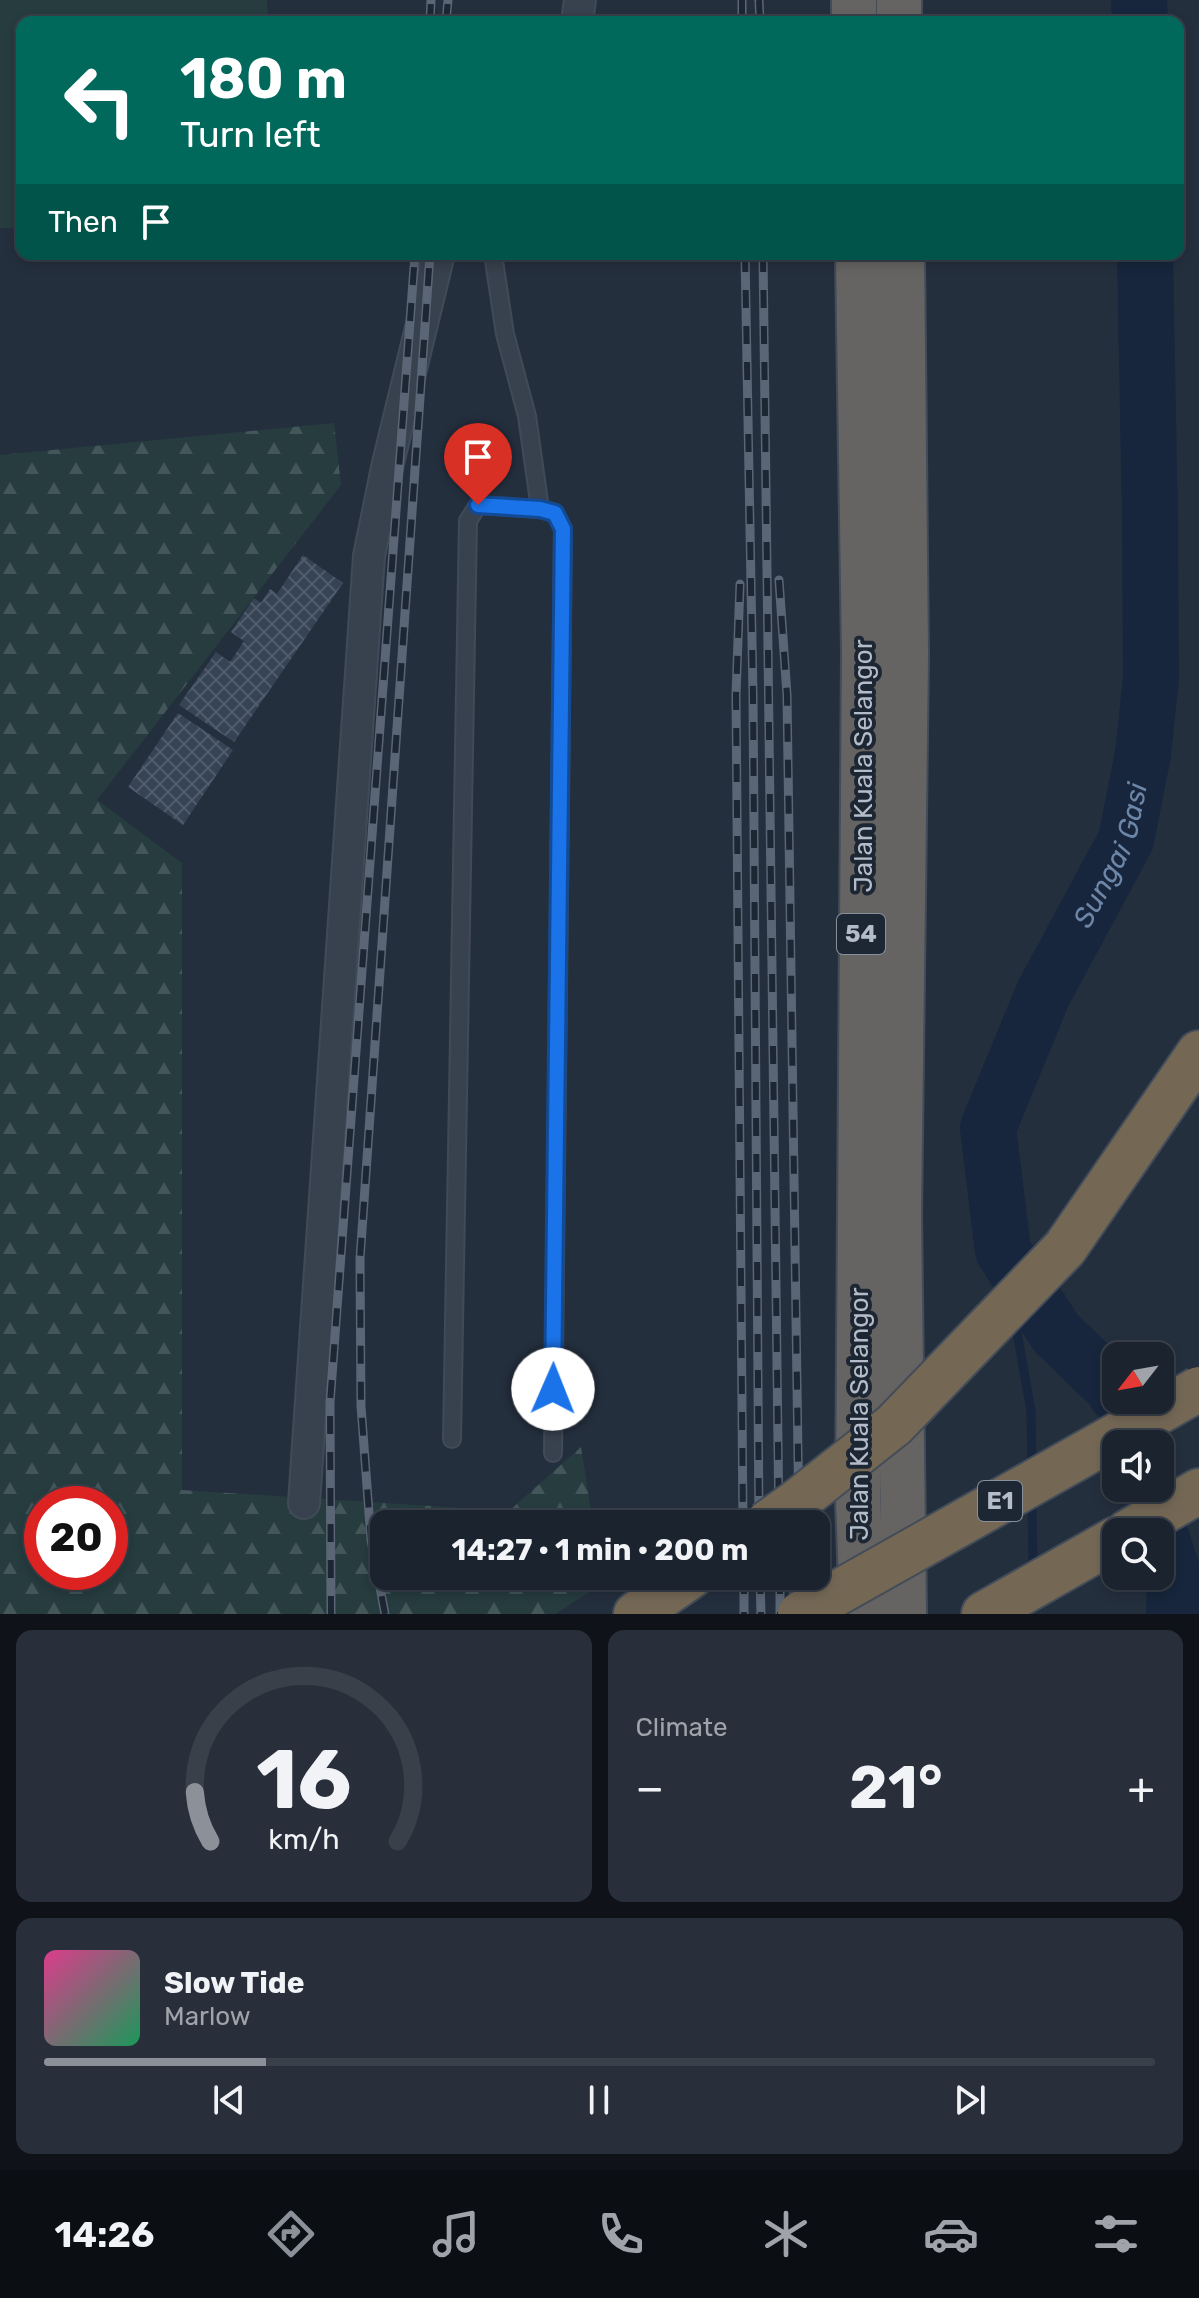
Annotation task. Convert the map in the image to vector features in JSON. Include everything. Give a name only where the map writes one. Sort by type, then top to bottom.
[{"type":"highway","name":"Jalan Kuala Selangor","points":[[858,260],[864,653],[858,1467],[862,1614]]},
{"type":"highway","name":"Jalan Kuala Selangor","points":[[902,260],[906,655],[899,1215],[904,1614]]},
{"type":"highway","points":[[786,1510],[894,1425],[1065,1248],[1199,1053]]},
{"type":"highway","name":"E1","points":[[800,1614],[1199,1389]]},
{"type":"highway","points":[[1152,1518],[1199,1491]]},
{"type":"highway","points":[[984,1614],[1102,1547]]},
{"type":"highway","points":[[636,1614],[671,1590]]},
{"type":"street","points":[[304,1503],[369,556],[388,463],[438,260]]},
{"type":"lane","points":[[494,260],[505,334],[527,416],[540,509]]},
{"type":"lane","points":[[452,1439],[468,521],[478,505],[540,509],[555,513],[563,529],[553,1453]]},
{"type":"green space","points":[[0,0],[267,0],[268,16],[16,16],[16,228],[0,228]]},
{"type":"green space","points":[[334,423],[341,485],[97,800],[182,863],[182,1490],[493,1510],[370,1510],[370,1590],[593,1590],[555,1614],[0,1614],[0,455]]},
{"type":"green space","points":[[581,1447],[591,1510],[510,1510]]},
{"type":"building","points":[[303,555],[343,583],[234,742],[179,705],[216,652],[230,662],[244,641],[231,632],[254,598],[261,603],[270,589],[277,594]]},
{"type":"building","points":[[178,713],[233,750],[183,825],[128,787]]},
{"type":"waterway","name":"Sungai Gasi","points":[[1139,0],[1140,16]]},
{"type":"waterway","name":"Sungai Gasi","points":[[1102,1377],[1056,1333],[1003,1251],[988,1128],[1043,994],[1126,840],[1143,754],[1151,678],[1145,260]]},
{"type":"waterway","points":[[1003,1251],[1009,1287]]},
{"type":"waterway","points":[[1015,1321],[1031,1411],[1032,1469]]},
{"type":"waterway","points":[[1032,1500],[1033,1573]]},
{"type":"waterway","name":"Sungai Gasi","points":[[1174,1577],[1174,1614]]},
{"type":"railway","points":[[430,16],[431,0]]},
{"type":"railway","points":[[447,16],[448,0]]},
{"type":"railway","points":[[742,0],[742,16]]},
{"type":"railway","points":[[759,0],[760,16]]},
{"type":"railway","points":[[331,1614],[330,1403],[415,260]]},
{"type":"railway","points":[[385,1614],[371,1540],[361,1406],[360,1259],[430,260]]},
{"type":"railway","points":[[745,260],[753,695],[759,1510]]},
{"type":"railway","points":[[763,260],[779,1510]]},
{"type":"railway","points":[[779,580],[787,695],[799,1510]]},
{"type":"railway","points":[[740,584],[736,695],[743,1510]]},
{"type":"railway","points":[[744,1590],[744,1614]]},
{"type":"railway","points":[[760,1590],[761,1614]]},
{"type":"railway","points":[[780,1590],[780,1614]]},
{"type":"railway","points":[[800,1590],[800,1614]]},
{"type":"route","points":[[478,505],[540,509],[555,513],[563,529],[553,1389]]}]
